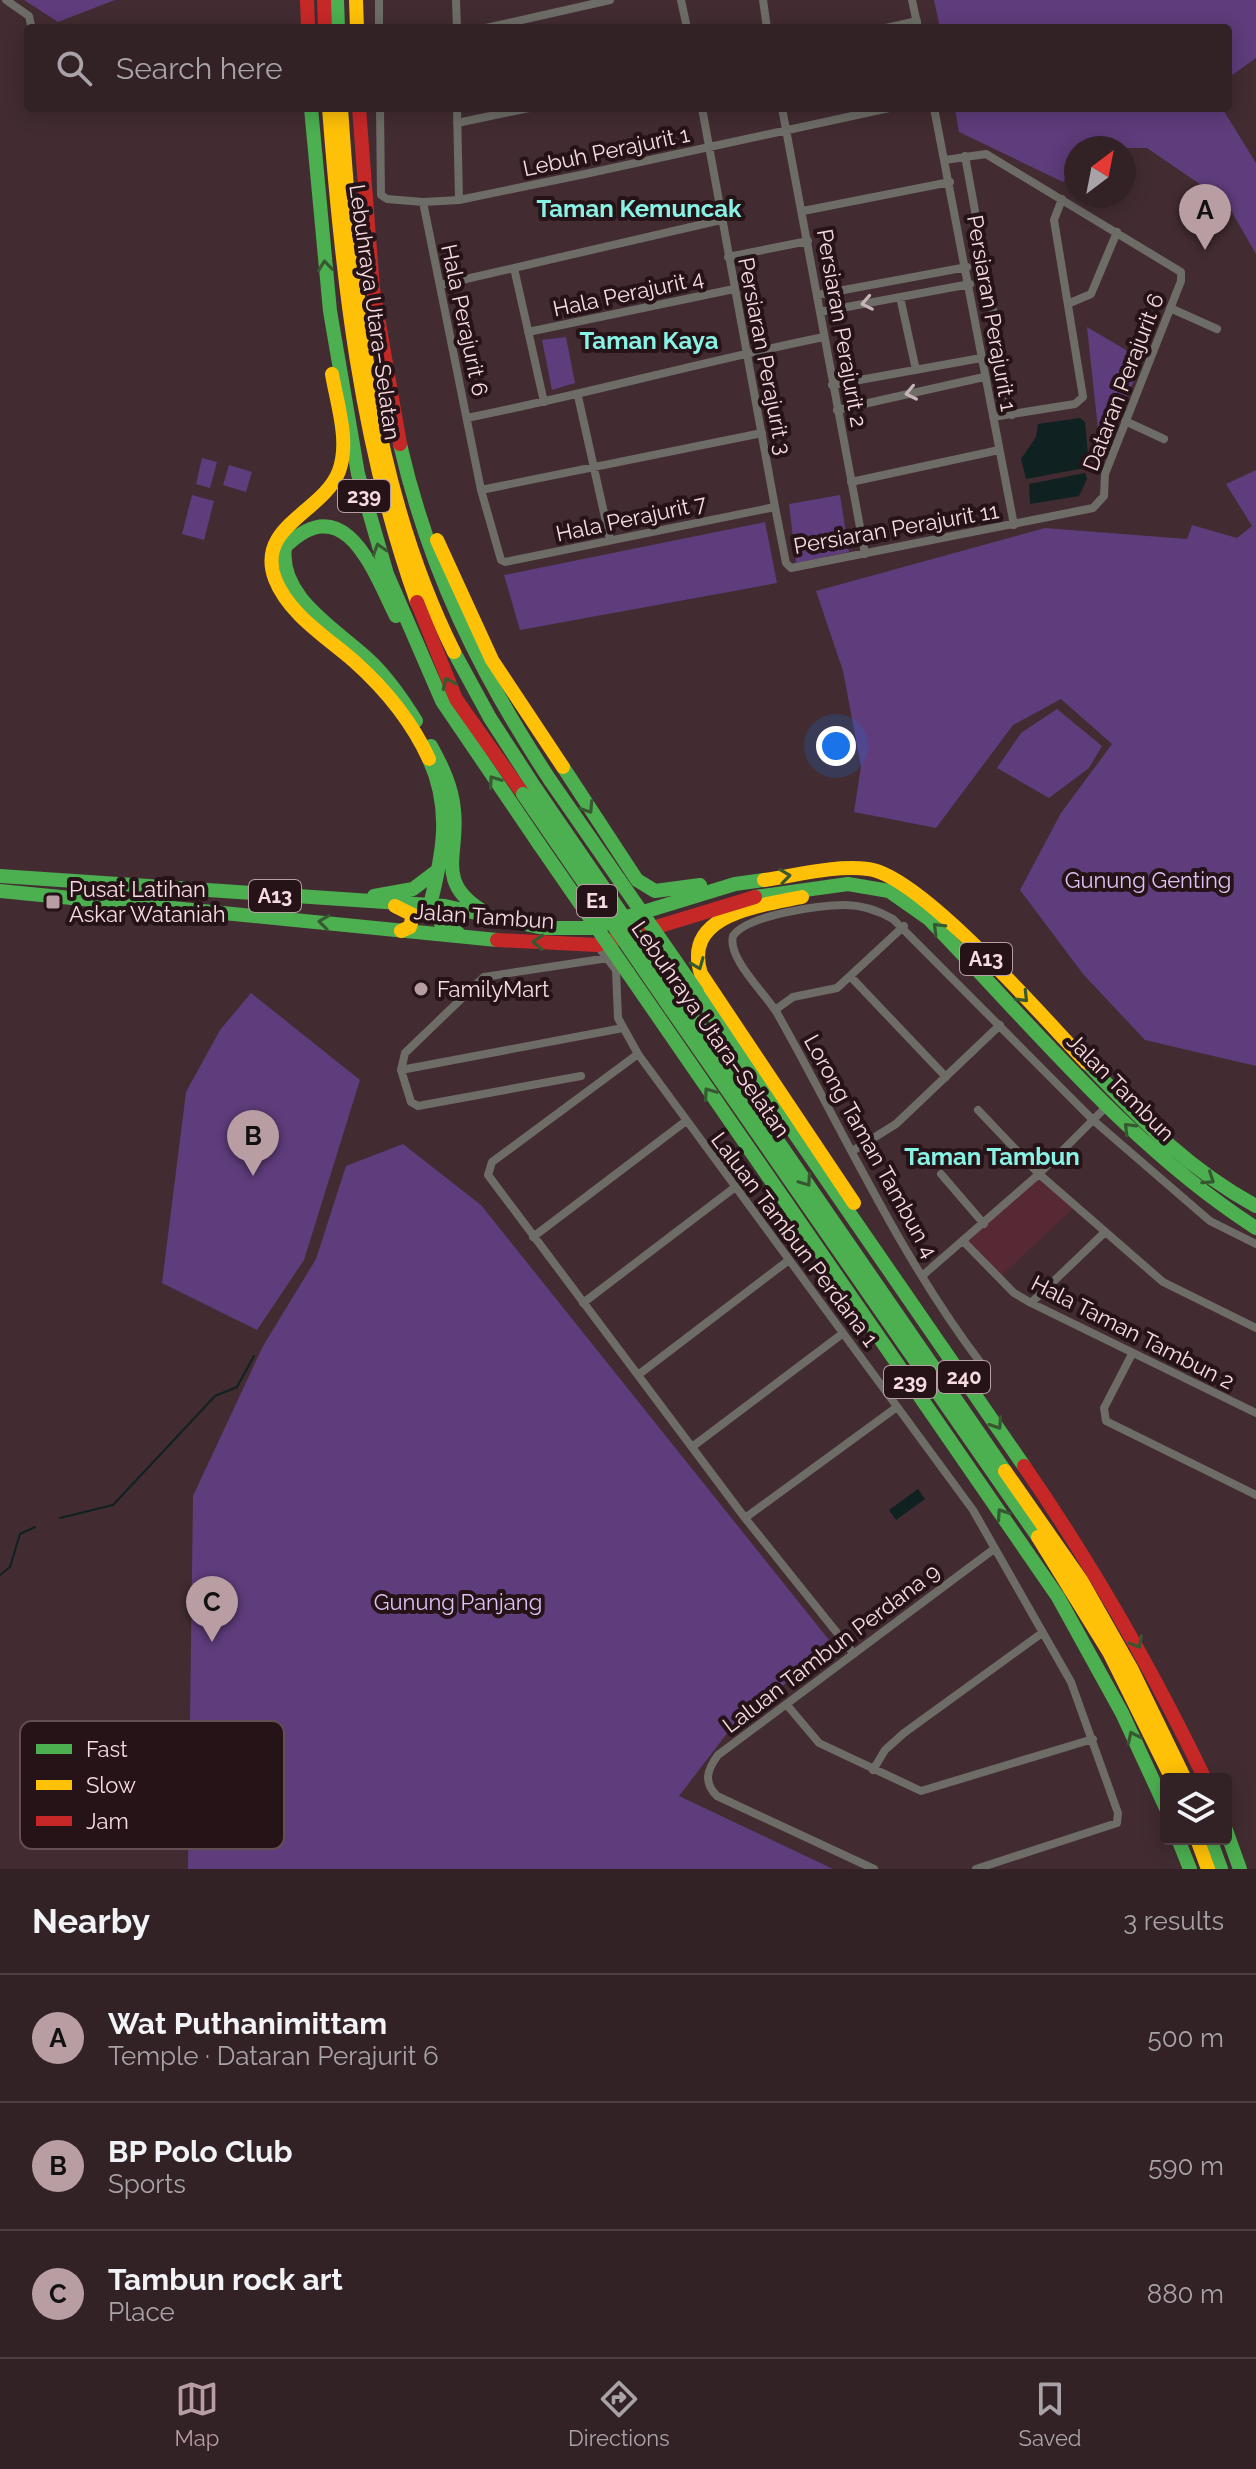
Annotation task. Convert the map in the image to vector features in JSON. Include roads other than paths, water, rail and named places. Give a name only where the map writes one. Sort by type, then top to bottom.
[{"type":"main road","points":[[307,0],[308,24]]},
{"type":"main road","points":[[324,0],[325,24]]},
{"type":"main road","points":[[337,0],[338,24]]},
{"type":"main road","points":[[356,0],[357,24]]},
{"type":"main road","name":"239","points":[[311,112],[330,311],[358,474],[387,574],[442,701],[1058,1597],[1122,1713],[1160,1795]]},
{"type":"main road","name":"Lebuhraya Utara–Selatan","points":[[329,112],[353,347],[371,450],[391,530],[433,647],[455,697],[529,791],[1081,1580],[1132,1670],[1182,1773]]},
{"type":"main road","name":"Lebuhraya Utara–Selatan","points":[[341,112],[348,203],[362,317],[391,483],[426,591],[448,641],[529,791]]},
{"type":"main road","name":"240","points":[[359,112],[376,298],[388,385],[406,470],[424,532],[465,635],[495,693],[550,780],[1067,1527],[1119,1610],[1202,1773]]},
{"type":"main road","points":[[330,311],[326,334],[340,438],[340,467],[326,494],[279,537],[271,556],[272,566],[289,601],[387,696],[427,758],[437,779],[445,821],[440,868],[430,905],[442,925],[478,939]]},
{"type":"main road","points":[[406,470],[464,604],[492,660],[637,880],[655,891],[718,882],[735,884]]},
{"type":"main road","points":[[442,701],[423,673],[360,547],[333,526],[312,526],[296,534],[281,557],[286,576],[307,606],[373,664],[414,719],[446,774],[452,793],[456,820],[453,883],[469,904],[495,918]]},
{"type":"main road","points":[[322,900],[413,889],[440,868]]},
{"type":"main road","name":"Jalan Tambun","points":[[0,876],[116,887],[430,905],[543,928],[591,928],[735,884],[838,869],[870,869],[915,889],[1177,1155],[1221,1187],[1256,1206]]},
{"type":"main road","points":[[848,884],[830,892],[722,919],[697,941],[693,955],[701,974],[933,1322],[943,1347]]},
{"type":"main road","name":"Jalan Tambun","points":[[0,891],[478,939],[597,945],[738,901],[848,884],[889,891],[929,919],[1107,1106],[1193,1186],[1256,1228]]},
{"type":"main road","points":[[53,896],[116,887],[132,897],[167,901],[183,908]]},
{"type":"main road","points":[[383,902],[413,915],[410,927],[401,931]]},
{"type":"main road","name":"Lebuhraya Utara–Selatan","points":[[677,1005],[1043,1545],[1109,1652],[1169,1773]]},
{"type":"main road","points":[[1180,1845],[1190,1869]]},
{"type":"main road","points":[[1199,1845],[1208,1869]]},
{"type":"main road","points":[[1212,1845],[1221,1869]]},
{"type":"main road","points":[[1231,1845],[1240,1869]]},
{"type":"street","points":[[6,0],[29,16],[31,24]]},
{"type":"street","points":[[379,0],[379,24]]},
{"type":"street","points":[[456,0],[457,24]]},
{"type":"street","points":[[504,24],[610,0]]},
{"type":"street","points":[[681,0],[686,24]]},
{"type":"street","points":[[763,0],[766,24]]},
{"type":"street","points":[[912,0],[917,24]]},
{"type":"street","points":[[380,112],[381,193],[387,199],[423,202]]},
{"type":"street","points":[[457,112],[459,200]]},
{"type":"street","points":[[457,123],[510,112]]},
{"type":"street","name":"Persiaran Perajurit 3","points":[[703,112],[786,563]]},
{"type":"street","name":"Persiaran Perajurit 2","points":[[783,112],[865,554]]},
{"type":"street","name":"Lebuh Perajurit 1","points":[[423,202],[459,200],[870,112]]},
{"type":"street","name":"Persiaran Perajurit 1","points":[[935,112],[967,267],[984,377],[1014,525]]},
{"type":"street","points":[[945,160],[986,154],[1117,232],[1091,294],[1070,303]]},
{"type":"street","name":"Persiaran Perajurit 1","points":[[965,156],[1012,415]]},
{"type":"street","points":[[803,211],[950,182]]},
{"type":"street","points":[[993,417],[1081,400],[1070,303],[1054,220],[1062,199]]},
{"type":"street","name":"Hala Perajurit 6","points":[[423,202],[481,490],[498,556]]},
{"type":"street","points":[[440,285],[721,220]]},
{"type":"street","name":"Dataran Perajurit 6","points":[[1093,508],[1104,496],[1105,474],[1182,278],[1176,267],[1117,232]]},
{"type":"street","points":[[728,257],[808,241]]},
{"type":"street","points":[[817,295],[967,267]]},
{"type":"street","points":[[514,268],[544,402]]},
{"type":"street","points":[[820,312],[970,284]]},
{"type":"street","name":"Hala Perajurit 4","points":[[528,332],[734,289]]},
{"type":"street","points":[[900,297],[916,370]]},
{"type":"street","points":[[1170,308],[1217,329]]},
{"type":"street","points":[[467,418],[578,396],[746,352],[824,337]]},
{"type":"street","points":[[832,385],[981,358]]},
{"type":"street","points":[[837,410],[984,377]]},
{"type":"street","points":[[578,396],[610,540]]},
{"type":"street","points":[[1125,421],[1164,439]]},
{"type":"street","points":[[481,490],[762,433]]},
{"type":"street","points":[[851,482],[999,450]]},
{"type":"street","name":"Hala Perajurit 7","points":[[498,556],[505,562],[775,507]]},
{"type":"street","name":"Persiaran Perajurit 11","points":[[786,563],[793,568],[1093,508]]},
{"type":"street","name":"Lorong Taman Tambun 4","points":[[904,926],[884,914],[857,906],[809,909],[744,925],[733,936],[731,946],[775,1010],[936,1304],[980,1362]]},
{"type":"street","points":[[775,1010],[793,997],[837,988],[904,926],[1093,1120],[1210,1221],[1256,1244]]},
{"type":"street","name":"Laluan Tambun Perdana 1","points":[[597,945],[616,970],[618,1018],[638,1054],[973,1510],[1071,1682],[1118,1813],[1114,1825],[976,1869]]},
{"type":"street","points":[[581,1076],[418,1106],[411,1102],[401,1070],[405,1053],[484,977],[608,958]]},
{"type":"street","points":[[850,976],[946,1077]]},
{"type":"street","points":[[854,1150],[888,1131],[1000,1025]]},
{"type":"street","points":[[401,1070],[623,1028]]},
{"type":"street","points":[[638,1054],[492,1162],[487,1171],[533,1237],[745,1518],[854,1654]]},
{"type":"street","points":[[922,1276],[1039,1174],[1107,1106]]},
{"type":"street","points":[[978,1110],[1039,1174],[1163,1282],[1256,1328]]},
{"type":"street","points":[[533,1237],[686,1121]]},
{"type":"street","points":[[941,1174],[984,1224]]},
{"type":"street","points":[[583,1303],[734,1188]]},
{"type":"street","points":[[1031,1303],[1105,1232]]},
{"type":"street","name":"Hala Taman Tambun 2","points":[[964,1242],[1014,1293],[1031,1303],[1256,1413]]},
{"type":"street","points":[[638,1375],[789,1260]]},
{"type":"street","points":[[692,1447],[842,1334]]},
{"type":"street","points":[[1132,1354],[1104,1408],[1106,1421],[1256,1495]]},
{"type":"street","points":[[745,1518],[897,1407]]},
{"type":"street","name":"Laluan Tambun Perdana 9","points":[[874,1869],[728,1801],[709,1788],[707,1776],[718,1755],[994,1549]]},
{"type":"street","points":[[873,1770],[885,1750],[904,1733],[1042,1633]]},
{"type":"street","points":[[787,1705],[819,1743],[921,1791],[1093,1739]]},
{"type":"water","points":[[1080,418],[1085,422],[1089,464],[1085,468],[1026,479],[1021,459],[1036,437],[1038,424]]},
{"type":"water","points":[[1085,473],[1087,479],[1079,496],[1030,504],[1029,484]]},
{"type":"water","points":[[918,1489],[925,1499],[896,1520],[889,1510]]},
{"type":"waterway","points":[[60,1518],[113,1505],[215,1396],[237,1387],[254,1356]]},
{"type":"waterway","points":[[0,1575],[10,1567],[20,1534],[35,1527]]},
{"type":"place","name":"Wat Puthanimittam","points":[[1205,250]]},
{"type":"place","name":"Pusat Latihan Askar Wataniah","points":[[53,902]]},
{"type":"place","name":"FamilyMart","points":[[421,989]]},
{"type":"place","name":"BP Polo Club","points":[[253,1176]]},
{"type":"place","name":"Tambun rock art","points":[[212,1642]]},
{"type":"district","name":"Taman Kemuncak","points":[[639,208]]},
{"type":"district","name":"Taman Kaya","points":[[649,340]]},
{"type":"district","name":"Taman Tambun","points":[[992,1156]]},
{"type":"park label","name":"Gunung Genting","points":[[1148,880]]},
{"type":"park label","name":"Gunung Panjang","points":[[458,1602]]}]
